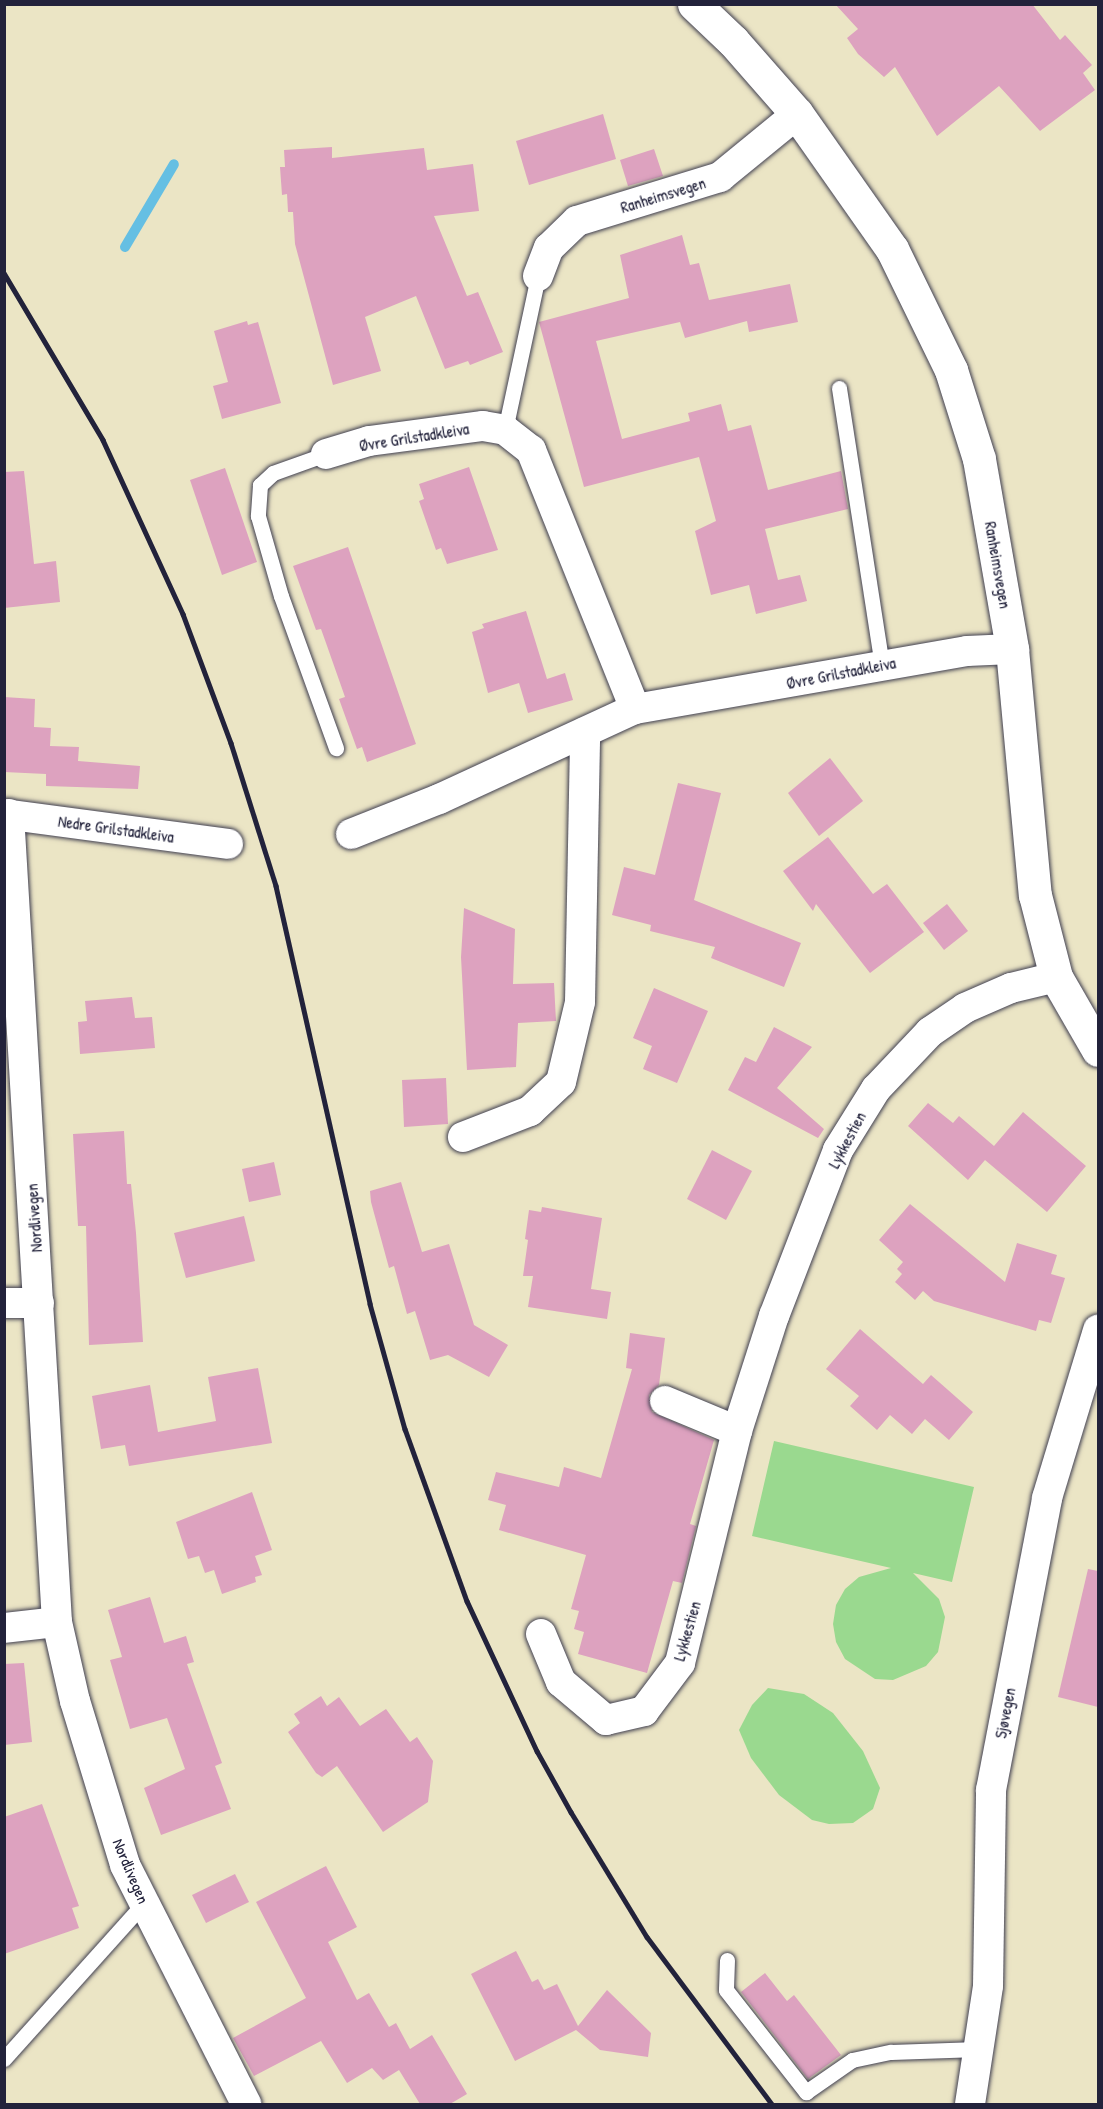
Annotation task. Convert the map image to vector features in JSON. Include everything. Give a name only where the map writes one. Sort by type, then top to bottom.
[{"type":"street","name":"Ranheimsvegen","points":[[694,4],[733,41],[797,114],[892,249],[951,370],[979,459],[1012,650],[1035,895],[1056,977],[1095,1036]]},
{"type":"street","name":"Ranheimsvegen","points":[[538,276],[549,248],[577,221],[720,177],[797,114]]},
{"type":"street","name":"Øvre Grilstadkleiva","points":[[326,454],[369,441],[456,428],[505,430]]},
{"type":"street","points":[[505,430],[531,450],[635,709]]},
{"type":"street","name":"Øvre Grilstadkleiva","points":[[351,834],[439,799],[635,709],[967,651],[1012,650]]},
{"type":"street","points":[[463,1137],[530,1111],[561,1083],[580,1002],[585,732]]},
{"type":"street","name":"Nedre Grilstadkleiva","points":[[7,814],[228,844]]},
{"type":"street","name":"Nordlivegen","points":[[7,814],[57,1622],[75,1701],[125,1865],[246,2104]]},
{"type":"street","name":"Lykkestien","points":[[541,1634],[561,1682],[606,1720],[644,1711],[680,1663],[737,1431],[774,1316],[838,1150],[876,1089],[930,1032],[965,1008],[1011,988],[1056,977]]},
{"type":"street","points":[[4,1303],[39,1303]]},
{"type":"street","name":"Sjøvegen","points":[[970,2104],[988,1986],[991,1790],[1047,1498],[1098,1330]]},
{"type":"street","points":[[665,1401],[737,1431]]},
{"type":"street","points":[[4,1628],[57,1622]]},
{"type":"lane","points":[[505,430],[538,276]]},
{"type":"lane","points":[[839,388],[882,665]]},
{"type":"lane","name":"Øvre Grilstadkleiva","points":[[326,454],[273,473],[260,485],[258,516],[281,596],[336,748]]},
{"type":"lane","points":[[4,2059],[144,1903]]},
{"type":"lane","points":[[727,1960],[726,1990],[806,2092],[852,2060],[891,2052],[978,2049]]},
{"type":"green space","points":[[774,1441],[974,1487],[952,1582],[913,1573],[939,1599],[945,1617],[938,1652],[926,1666],[893,1680],[875,1679],[845,1659],[836,1642],[833,1624],[836,1605],[845,1589],[859,1577],[891,1568],[752,1536]]},
{"type":"green space","points":[[768,1688],[804,1694],[833,1713],[863,1751],[880,1788],[873,1809],[853,1823],[829,1824],[812,1820],[779,1795],[751,1758],[739,1730],[752,1705]]},
{"type":"building","points":[[835,4],[1032,4],[1060,40],[1065,35],[1092,65],[1083,73],[1095,90],[1040,131],[999,86],[937,136],[895,67],[884,77],[858,54],[847,38],[858,29]]},
{"type":"building","points":[[603,114],[616,159],[529,185],[516,141]]},
{"type":"building","points":[[332,147],[332,158],[424,148],[427,170],[473,164],[479,211],[434,216],[467,296],[478,292],[503,352],[470,365],[468,361],[445,369],[416,296],[365,317],[381,371],[333,385],[295,244],[293,212],[288,212],[287,194],[282,195],[280,167],[285,167],[284,150]]},
{"type":"building","points":[[654,149],[663,176],[628,186],[620,160]]},
{"type":"building","points":[[682,235],[690,265],[699,263],[709,300],[790,284],[798,322],[749,332],[747,321],[685,338],[680,322],[596,341],[622,439],[690,421],[688,413],[721,404],[728,431],[751,425],[768,490],[841,471],[848,509],[765,529],[778,580],[800,575],[807,601],[756,614],[749,585],[711,595],[695,531],[716,521],[699,457],[584,487],[539,322],[629,298],[620,255]]},
{"type":"building","points":[[247,321],[248,325],[258,322],[281,403],[222,419],[213,386],[228,382],[214,331]]},
{"type":"building","points":[[469,467],[498,550],[447,564],[441,548],[436,550],[419,501],[424,499],[419,484]]},
{"type":"building","points":[[225,468],[257,562],[222,575],[190,480]]},
{"type":"building","points":[[24,471],[34,564],[56,561],[60,602],[4,608],[4,472]]},
{"type":"building","points":[[348,547],[416,744],[367,762],[362,747],[357,749],[339,699],[345,697],[321,629],[316,630],[293,566]]},
{"type":"building","points":[[526,611],[547,679],[565,673],[573,700],[528,713],[519,683],[488,693],[472,632],[484,628],[482,624]]},
{"type":"building","points":[[4,697],[35,699],[34,727],[51,728],[50,746],[79,747],[78,761],[140,766],[138,789],[46,786],[46,774],[4,772]]},
{"type":"building","points":[[830,758],[863,801],[819,836],[788,793]]},
{"type":"building","points":[[678,783],[721,793],[694,900],[801,943],[784,987],[711,958],[715,947],[650,931],[651,925],[612,915],[624,867],[655,875]]},
{"type":"building","points":[[828,837],[873,894],[887,884],[924,932],[870,973],[816,904],[813,911],[783,871]]},
{"type":"building","points":[[947,904],[968,931],[944,950],[923,923]]},
{"type":"building","points":[[464,908],[515,929],[513,984],[554,983],[556,1021],[518,1023],[516,1067],[467,1070],[461,957]]},
{"type":"building","points":[[654,988],[708,1011],[677,1083],[643,1069],[652,1046],[633,1038]]},
{"type":"building","points":[[132,997],[135,1018],[152,1017],[155,1048],[80,1054],[78,1022],[87,1021],[85,1001]]},
{"type":"building","points":[[774,1027],[812,1047],[777,1088],[824,1129],[818,1138],[728,1090],[745,1057],[756,1062]]},
{"type":"building","points":[[446,1078],[448,1124],[404,1127],[402,1080]]},
{"type":"building","points":[[928,1103],[953,1123],[959,1116],[994,1146],[1023,1112],[1086,1166],[1047,1212],[985,1160],[968,1180],[908,1126]]},
{"type":"building","points":[[124,1131],[127,1184],[131,1184],[136,1233],[143,1342],[89,1345],[86,1226],[78,1226],[73,1134]]},
{"type":"building","points":[[712,1150],[752,1171],[726,1220],[687,1199]]},
{"type":"building","points":[[274,1162],[281,1195],[249,1202],[242,1169]]},
{"type":"building","points":[[401,1182],[422,1252],[449,1244],[474,1325],[508,1345],[489,1377],[448,1355],[430,1360],[415,1311],[407,1314],[394,1266],[389,1268],[370,1191]]},
{"type":"building","points":[[910,1204],[1005,1282],[1017,1243],[1057,1255],[1051,1274],[1065,1278],[1051,1323],[1039,1320],[1036,1331],[934,1301],[923,1291],[915,1300],[895,1282],[902,1274],[897,1269],[903,1262],[879,1240]]},
{"type":"building","points":[[542,1207],[602,1218],[591,1289],[611,1292],[607,1319],[528,1307],[533,1276],[523,1276],[529,1210],[541,1212]]},
{"type":"building","points":[[244,1216],[255,1261],[186,1278],[174,1233]]},
{"type":"building","points":[[860,1329],[923,1384],[931,1375],[973,1412],[949,1440],[925,1419],[912,1434],[890,1415],[877,1430],[850,1406],[859,1396],[826,1369]]},
{"type":"building","points":[[630,1333],[665,1338],[659,1385],[649,1395],[652,1412],[714,1440],[690,1524],[696,1526],[682,1583],[673,1581],[647,1673],[578,1654],[584,1632],[574,1629],[579,1611],[571,1609],[586,1555],[499,1530],[506,1505],[488,1500],[496,1472],[559,1487],[564,1467],[601,1478],[632,1369],[626,1368]]},
{"type":"building","points":[[258,1368],[272,1443],[129,1466],[125,1445],[101,1449],[92,1396],[150,1385],[158,1432],[216,1421],[208,1377]]},
{"type":"building","points":[[252,1492],[272,1550],[255,1556],[262,1575],[255,1577],[256,1582],[222,1594],[214,1570],[205,1573],[199,1556],[188,1559],[176,1522]]},
{"type":"building","points":[[1088,1569],[1098,1571],[1098,1707],[1058,1697]]},
{"type":"building","points":[[150,1597],[164,1643],[186,1636],[194,1662],[187,1664],[222,1763],[215,1766],[231,1809],[161,1835],[144,1788],[185,1769],[167,1718],[130,1729],[110,1660],[122,1657],[108,1610]]},
{"type":"building","points":[[24,1663],[32,1742],[4,1745],[4,1664]]},
{"type":"building","points":[[321,1696],[327,1706],[339,1697],[360,1726],[386,1709],[410,1742],[417,1737],[433,1761],[428,1802],[383,1832],[337,1766],[322,1777],[316,1773],[288,1732],[300,1723],[294,1714]]},
{"type":"building","points":[[42,1804],[79,1906],[72,1908],[79,1928],[4,1954],[4,1817]]},
{"type":"building","points":[[326,1866],[357,1927],[328,1942],[357,2000],[369,1993],[389,2027],[396,2023],[410,2049],[432,2035],[467,2094],[450,2104],[420,2104],[399,2070],[383,2080],[372,2068],[347,2083],[321,2041],[254,2076],[233,2038],[306,1998],[256,1902]]},
{"type":"building","points":[[235,1874],[249,1902],[206,1923],[192,1895]]},
{"type":"building","points":[[516,1951],[532,1982],[538,1979],[544,1990],[557,1984],[578,2026],[607,1990],[651,2033],[648,2057],[600,2050],[576,2030],[515,2061],[471,1974]]},
{"type":"building","points":[[765,1973],[787,2001],[794,1995],[841,2055],[808,2079],[741,1992]]},
{"type":"waterway","points":[[125,247],[174,164]]},
{"type":"railway","points":[[4,273],[103,440],[183,614],[231,743],[276,886],[370,1304],[405,1429],[467,1601],[537,1751],[571,1812],[647,1937],[772,2104]]}]
